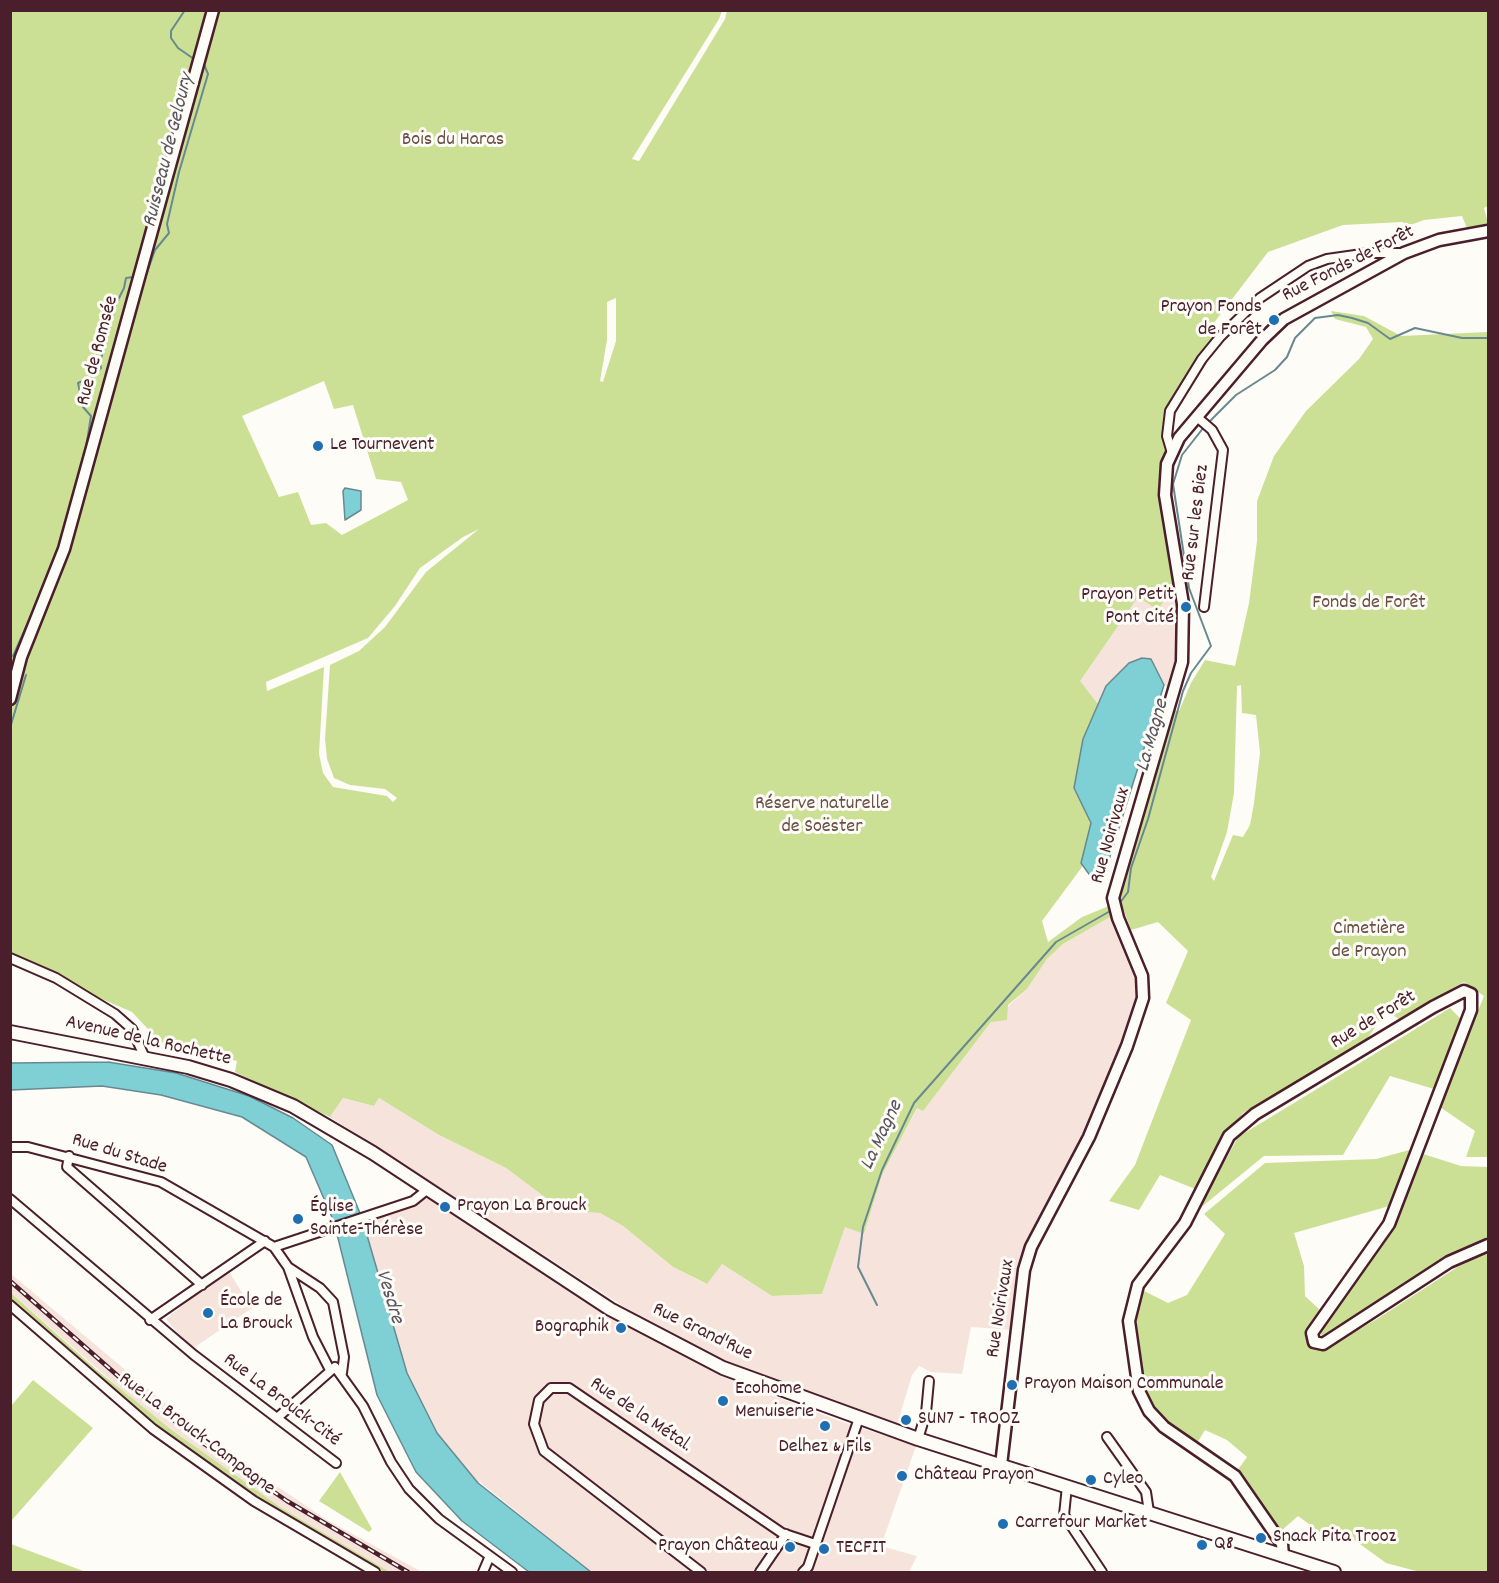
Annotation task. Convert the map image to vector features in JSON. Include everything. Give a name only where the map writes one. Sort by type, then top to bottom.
[{"type":"main road","name":"Avenue de la Rochette","points":[[10,1032],[145,1059],[231,1080],[307,1114],[373,1153]]},
{"type":"main road","name":"Rue Grand'Rue","points":[[373,1153],[610,1309],[723,1368],[918,1438],[1334,1572]]},
{"type":"street","name":"Rue de Romsée","points":[[10,699],[21,657],[64,549],[213,10]]},
{"type":"street","name":"Rue Fonds de Forêt","points":[[1200,419],[1262,340],[1284,319],[1404,253],[1439,240],[1488,231]]},
{"type":"street","points":[[1172,454],[1167,436],[1170,411],[1202,360],[1220,337],[1260,298],[1308,266],[1327,259],[1369,253],[1404,253]]},
{"type":"street","name":"Rue sur les Biez","points":[[1200,419],[1212,430],[1222,450],[1204,607]]},
{"type":"street","name":"Rue Noirivaux","points":[[1001,1465],[1014,1344],[1028,1254],[1089,1137],[1127,1046],[1143,998],[1142,976],[1115,907],[1113,891],[1182,662],[1183,604],[1165,495],[1167,464],[1179,438],[1200,419]]},
{"type":"street","points":[[10,958],[56,978],[115,1014],[132,1029],[145,1059]]},
{"type":"street","name":"Rue de Forêt","points":[[1283,1556],[1282,1544],[1235,1476],[1164,1426],[1149,1411],[1139,1391],[1129,1321],[1138,1285],[1185,1223],[1229,1136],[1255,1114],[1433,1007],[1464,991],[1471,994],[1471,1010],[1389,1224],[1312,1333],[1314,1342],[1323,1344],[1449,1262],[1488,1245]]},
{"type":"street","name":"Rue du Stade","points":[[10,1147],[28,1146],[161,1182],[274,1247]]},
{"type":"street","points":[[69,1156],[67,1167],[202,1285]]},
{"type":"street","points":[[330,1370],[313,1337],[288,1267],[274,1247],[413,1201],[428,1189]]},
{"type":"street","name":"Rue La Brouck-Cité","points":[[10,1198],[150,1320],[336,1463]]},
{"type":"street","points":[[150,1320],[265,1241]]},
{"type":"street","points":[[288,1267],[320,1288],[333,1302],[344,1357],[342,1373]]},
{"type":"street","name":"Rue La Brouck-Campagne","points":[[10,1305],[153,1429],[254,1501],[375,1572]]},
{"type":"street","points":[[277,1418],[335,1366],[342,1373],[374,1425],[391,1462],[409,1489],[439,1519],[489,1558],[512,1572]]},
{"type":"street","points":[[918,1438],[926,1413],[929,1380]]},
{"type":"street","name":"Rue de la Métal.","points":[[701,1572],[544,1451],[534,1424],[539,1400],[551,1388],[569,1388],[786,1534],[815,1544]]},
{"type":"street","points":[[803,1572],[808,1567],[859,1418]]},
{"type":"street","points":[[1107,1437],[1146,1492],[1149,1512]]},
{"type":"street","points":[[1067,1486],[1064,1515],[1102,1572]]},
{"type":"street","points":[[760,1572],[786,1534]]},
{"type":"street","points":[[483,1572],[489,1558]]},
{"type":"shaded area","points":[[1138,597],[1163,602],[1176,599],[1180,615],[1181,652],[1170,689],[1164,685],[1151,659],[1129,663],[1106,686],[1098,704],[1079,681]]},
{"type":"shaded area","points":[[1112,916],[1139,978],[1139,1001],[1106,1091],[1021,1260],[1012,1330],[971,1327],[962,1374],[931,1372],[919,1366],[912,1375],[897,1425],[756,1378],[626,1308],[330,1117],[343,1098],[374,1106],[379,1098],[439,1135],[506,1168],[557,1205],[561,1200],[580,1212],[600,1213],[623,1226],[673,1267],[706,1284],[719,1262],[772,1296],[822,1294],[845,1226],[864,1234],[882,1175],[918,1107],[923,1110],[991,1022],[1027,989],[1047,959],[1063,944]]},
{"type":"shaded area","points":[[432,1197],[609,1314],[721,1376],[840,1421],[916,1446],[881,1546],[917,1556],[909,1572],[591,1572],[480,1482],[478,1483],[437,1433],[407,1373],[362,1218]]},
{"type":"shaded area","name":"École de La Brouck","points":[[229,1272],[252,1308],[192,1349],[166,1319],[203,1289]]},
{"type":"shaded area","points":[[11,1274],[210,1441],[327,1520],[422,1572],[390,1572],[280,1507],[226,1470],[133,1400],[11,1293]]},
{"type":"green space","points":[[10,11],[722,11],[632,159],[639,161],[725,19],[727,11],[1488,11],[1488,206],[1484,208],[1488,223],[1467,228],[1462,216],[1424,220],[1405,227],[1403,222],[1343,225],[1268,252],[1210,328],[1217,337],[1168,411],[1164,425],[1166,446],[1158,487],[1176,599],[1163,602],[1158,610],[1138,597],[1080,681],[1098,704],[1083,739],[1074,788],[1089,816],[1091,830],[1082,867],[1042,921],[1048,942],[1082,917],[1109,906],[1112,916],[1063,944],[1047,959],[1027,989],[1008,1005],[1007,1020],[991,1022],[923,1111],[917,1108],[882,1175],[864,1234],[845,1227],[822,1294],[772,1296],[722,1264],[707,1284],[673,1267],[623,1226],[600,1213],[580,1212],[561,1200],[557,1206],[506,1168],[439,1135],[379,1098],[374,1106],[343,1098],[330,1117],[235,1072],[237,1061],[160,1042],[132,1012],[11,960]],"holes":[[[616,298],[616,341],[603,382],[600,381],[607,340],[607,302]],[[324,381],[334,409],[353,405],[376,479],[401,482],[408,500],[342,535],[326,523],[311,525],[298,492],[279,497],[242,416]],[[479,529],[426,572],[385,627],[359,651],[330,665],[325,739],[327,759],[334,778],[350,785],[385,789],[397,798],[393,802],[387,796],[333,787],[323,773],[319,754],[324,667],[267,691],[266,682],[368,638],[395,606],[420,568],[463,537]]]},
{"type":"green space","points":[[1331,311],[1364,316],[1401,336],[1488,332],[1488,1157],[1466,1157],[1475,1131],[1440,1107],[1484,996],[1464,982],[1399,1019],[1386,1011],[1365,1042],[1243,1113],[1221,1140],[1198,1190],[1160,1175],[1139,1210],[1109,1201],[1135,1165],[1191,1020],[1166,1003],[1188,951],[1158,922],[1131,930],[1119,897],[1173,710],[1179,711],[1191,683],[1205,660],[1235,666],[1249,603],[1257,541],[1257,501],[1274,456],[1306,411],[1359,359],[1373,339],[1366,327],[1335,319]],"holes":[[[1241,685],[1242,713],[1256,715],[1260,753],[1254,803],[1250,825],[1243,837],[1233,835],[1214,881],[1211,877],[1227,832],[1234,793],[1237,686]]]},
{"type":"green space","points":[[1450,1008],[1460,1018],[1434,1089],[1390,1076],[1343,1155],[1264,1156],[1199,1209],[1238,1137]]},
{"type":"green space","points":[[1413,1149],[1393,1205],[1294,1233],[1304,1266],[1305,1296],[1321,1311],[1307,1336],[1309,1342],[1318,1349],[1332,1345],[1459,1266],[1488,1252],[1488,1572],[1420,1572],[1386,1563],[1342,1531],[1328,1538],[1298,1516],[1281,1531],[1244,1476],[1237,1471],[1247,1457],[1227,1440],[1205,1430],[1196,1445],[1153,1408],[1143,1388],[1133,1323],[1140,1289],[1168,1303],[1187,1295],[1225,1234],[1204,1214],[1265,1163],[1376,1159]]},
{"type":"green space","points":[[1420,1153],[1461,1166],[1488,1167],[1488,1241],[1328,1339],[1322,1338],[1320,1330],[1326,1317],[1380,1246],[1396,1220]]},
{"type":"green space","points":[[11,1293],[98,1371],[172,1430],[280,1507],[390,1572],[383,1572],[278,1511],[133,1408],[11,1300]]},
{"type":"green space","points":[[33,1380],[93,1428],[12,1520],[11,1406]]},
{"type":"green space","points":[[340,1472],[372,1529],[369,1532],[319,1501]]},
{"type":"green space","points":[[11,1544],[86,1572],[11,1572]]},
{"type":"water","points":[[345,488],[361,491],[361,510],[345,520],[343,491]]},
{"type":"water","points":[[1142,658],[1151,659],[1164,685],[1102,882],[1094,881],[1081,863],[1091,823],[1074,788],[1083,739],[1106,686],[1129,663]]},
{"type":"water","name":"Vesdre","points":[[108,1062],[176,1073],[249,1096],[293,1118],[332,1145],[362,1218],[407,1373],[437,1433],[478,1483],[591,1572],[529,1572],[462,1521],[416,1472],[377,1395],[334,1222],[306,1157],[242,1117],[161,1095],[102,1086],[11,1090],[11,1063]]},
{"type":"waterway","name":"Ruisseau de Geloury","points":[[185,10],[171,31],[171,38],[178,48],[194,59]]},
{"type":"waterway","name":"Ruisseau de Geloury","points":[[145,278],[155,250],[169,233],[167,224],[179,172],[208,74],[203,62]]},
{"type":"waterway","name":"Ruisseau de Geloury","points":[[85,454],[91,416],[83,407],[78,383],[92,377],[101,368],[100,362],[116,304],[126,278],[134,277]]},
{"type":"waterway","name":"La Magne","points":[[1208,423],[1236,395],[1275,370],[1287,357],[1295,338],[1315,318],[1338,315],[1352,318],[1368,323],[1390,339],[1415,328],[1462,338],[1488,338]]},
{"type":"waterway","name":"La Magne","points":[[1119,904],[1128,892],[1131,868],[1148,819],[1183,691],[1191,673],[1211,646],[1189,588],[1173,484],[1182,455],[1204,427]]},
{"type":"waterway","name":"Ruisseau de Geloury","points":[[13,656],[40,596]]},
{"type":"waterway","name":"Ruisseau de Geloury","points":[[10,728],[26,675]]},
{"type":"waterway","name":"La Magne","points":[[877,1305],[858,1267],[863,1227],[882,1170],[914,1103],[1056,942],[1112,910]]},
{"type":"railway","points":[[10,1281],[118,1376],[200,1441],[287,1501],[408,1572]]},
{"type":"place","name":"Prayon Fonds de Forêt","points":[[1274,320]]},
{"type":"place","name":"Le Tournevent","points":[[318,446]]},
{"type":"place","name":"Prayon Petit Pont Cité","points":[[1186,607]]},
{"type":"place","name":"Prayon La Brouck","points":[[445,1207]]},
{"type":"place","name":"Église Sainte-Thérèse","points":[[298,1219]]},
{"type":"place","name":"École de La Brouck","points":[[208,1313]]},
{"type":"place","name":"Bographik","points":[[621,1328]]},
{"type":"place","name":"Prayon Maison Communale","points":[[1012,1385]]},
{"type":"place","name":"Ecohome Menuiserie","points":[[723,1401]]},
{"type":"place","name":"SUN7 - TROOZ","points":[[906,1420]]},
{"type":"place","name":"Delhez & Fils","points":[[825,1426]]},
{"type":"place","name":"Château Prayon","points":[[902,1476]]},
{"type":"place","name":"Cyleo","points":[[1091,1480]]},
{"type":"place","name":"Carrefour Market","points":[[1003,1524]]},
{"type":"place","name":"Snack Pita Trooz","points":[[1261,1538]]},
{"type":"place","name":"Q8","points":[[1202,1545]]},
{"type":"place","name":"Prayon Château","points":[[790,1547]]},
{"type":"place","name":"TECFIT","points":[[824,1549]]},
{"type":"park label","name":"Bois du Haras","points":[[453,141]]},
{"type":"park label","name":"Fonds de Forêt","points":[[1369,604]]},
{"type":"park label","name":"Réserve naturelle de Soëster","points":[[822,816]]},
{"type":"park label","name":"Cimetière de Prayon","points":[[1369,942]]}]
